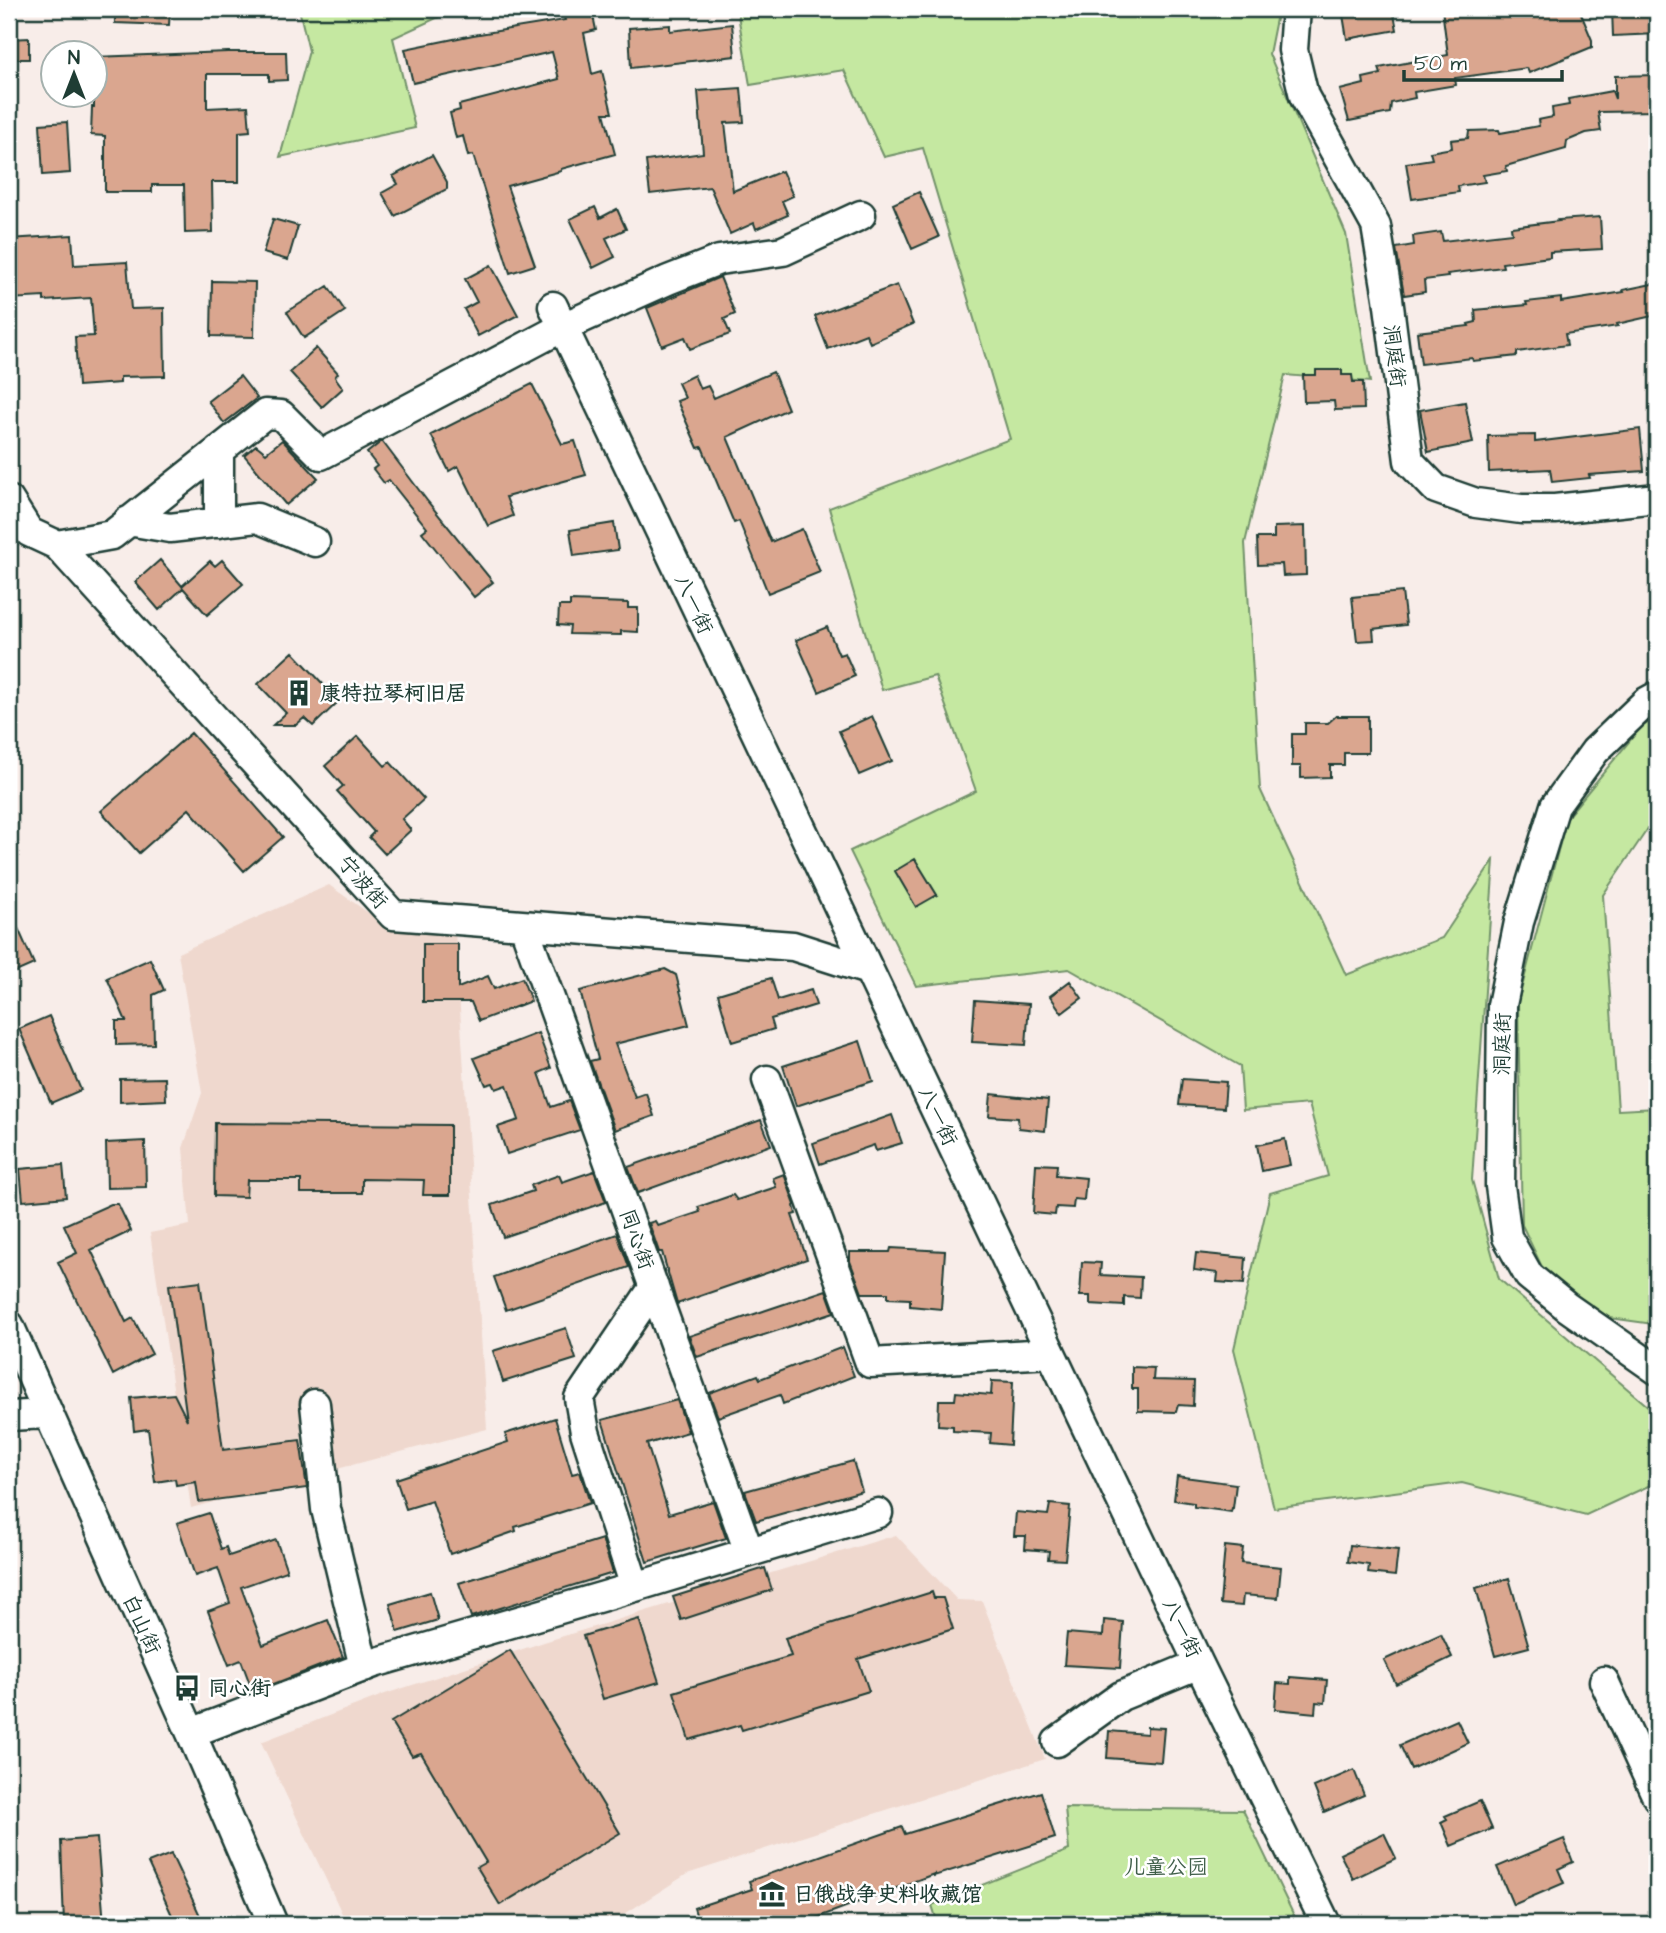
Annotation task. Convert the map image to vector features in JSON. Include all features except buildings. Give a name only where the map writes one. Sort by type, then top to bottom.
[{"type":"street","name":"洞庭街","points":[[1296,9],[1293,50],[1304,96],[1376,226],[1409,461],[1436,489],[1476,503],[1521,509],[1555,509],[1657,498]]},
{"type":"street","points":[[57,545],[112,534],[265,414],[281,415],[321,455],[558,316],[668,280],[719,260],[783,251],[861,215]]},
{"type":"street","name":"八一街","points":[[558,316],[1199,1664],[1326,1924]]},
{"type":"street","points":[[219,450],[219,523]]},
{"type":"street","name":"宁波街","points":[[9,500],[19,538],[57,545],[393,915],[793,946],[868,970]]},
{"type":"street","points":[[128,521],[170,528],[257,518],[315,542]]},
{"type":"street","name":"洞庭街","points":[[1657,696],[1646,702],[1595,751],[1555,806],[1519,922],[1502,1004],[1500,1186],[1507,1237],[1529,1276],[1567,1307],[1657,1370]]},
{"type":"street","name":"同心街","points":[[524,926],[749,1552]]},
{"type":"street","points":[[767,1080],[870,1363],[1051,1353]]},
{"type":"street","points":[[635,1587],[585,1432],[579,1398],[654,1287]]},
{"type":"street","name":"白山街","points":[[9,1325],[273,1924]]},
{"type":"street","points":[[315,1404],[326,1509],[364,1667]]},
{"type":"street","points":[[9,1416],[47,1414]]},
{"type":"street","points":[[191,1733],[364,1667],[878,1513]]},
{"type":"street","points":[[1058,1742],[1121,1696],[1199,1664]]},
{"type":"street","points":[[1604,1681],[1657,1797]]},
{"type":"shaded area","points":[[329,885],[394,931],[455,931],[487,1429],[191,1508],[150,1233],[190,1225],[183,1148],[202,1093],[178,953]]},
{"type":"shaded area","points":[[896,1535],[957,1600],[982,1601],[1045,1759],[687,1874],[609,1924],[347,1924],[261,1742],[385,1694],[544,1642]]},
{"type":"green space","points":[[299,9],[456,9],[393,38],[415,128],[280,157],[309,51]]},
{"type":"green space","points":[[737,9],[1278,9],[1269,54],[1346,234],[1370,382],[1285,375],[1245,543],[1260,789],[1346,975],[1442,938],[1494,860],[1472,1180],[1499,1279],[1657,1414],[1657,1482],[1586,1515],[1462,1483],[1274,1508],[1234,1349],[1270,1193],[1328,1176],[1309,1104],[1243,1110],[1240,1066],[1069,969],[916,986],[850,851],[976,791],[935,676],[882,690],[829,508],[1010,439],[923,148],[884,157],[844,70],[750,85]]},
{"type":"green space","points":[[1657,718],[1657,815],[1603,895],[1618,1110],[1657,1108],[1657,1321],[1653,1324],[1596,1316],[1542,1267],[1522,1225],[1518,1002],[1567,817],[1641,727]]},
{"type":"green space","name":"儿童公园","points":[[1065,1808],[1243,1810],[1298,1924],[938,1924],[932,1905],[1069,1850]]},
{"type":"place","name":"康特拉琴柯旧居","points":[[299,693]]},
{"type":"place","name":"同心街","points":[[187,1688]]},
{"type":"place","name":"日俄战争史料收藏馆","points":[[772,1894]]}]
